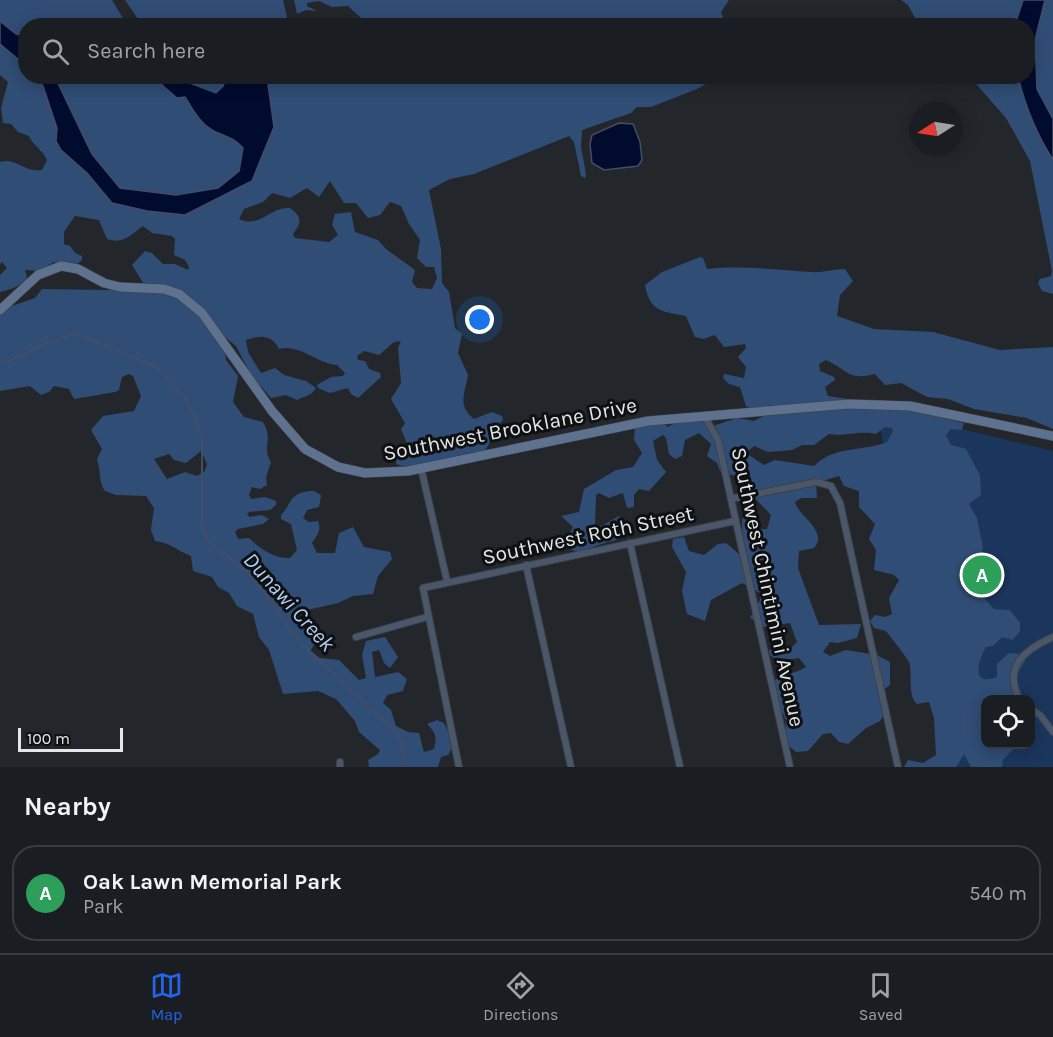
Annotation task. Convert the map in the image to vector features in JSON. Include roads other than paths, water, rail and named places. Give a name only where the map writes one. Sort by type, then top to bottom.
[{"type":"street","name":"Southwest Brooklane Drive","points":[[0,310],[38,275],[61,266],[78,269],[104,283],[120,287],[176,292],[202,313],[255,387],[305,449],[338,467],[365,473],[379,474],[421,468],[648,420],[849,404],[892,404],[1053,435]]},
{"type":"street","name":"Southwest Chintimini Avenue","points":[[705,417],[718,440],[790,767]]},
{"type":"street","points":[[421,468],[447,581]]},
{"type":"street","points":[[731,499],[816,482],[827,484],[835,491],[851,548],[898,767]]},
{"type":"street","name":"Southwest Roth Street","points":[[427,617],[423,588],[447,581],[735,521]]},
{"type":"street","points":[[630,543],[680,767]]},
{"type":"street","points":[[526,565],[570,767]]},
{"type":"street","points":[[356,637],[427,617],[459,767]]},
{"type":"street","points":[[1019,695],[1015,679],[1018,660],[1030,647],[1053,637]]},
{"type":"street","points":[[1035,712],[1040,715],[1053,732]]},
{"type":"waterway","name":"Dunawi Creek","points":[[0,360],[9,361],[47,343],[77,334],[157,367],[187,401],[196,418],[202,440],[202,522],[207,540],[251,575],[297,639],[399,735],[406,767]]},
{"type":"place","name":"Oak Lawn Memorial Park","points":[[982,575]]}]
